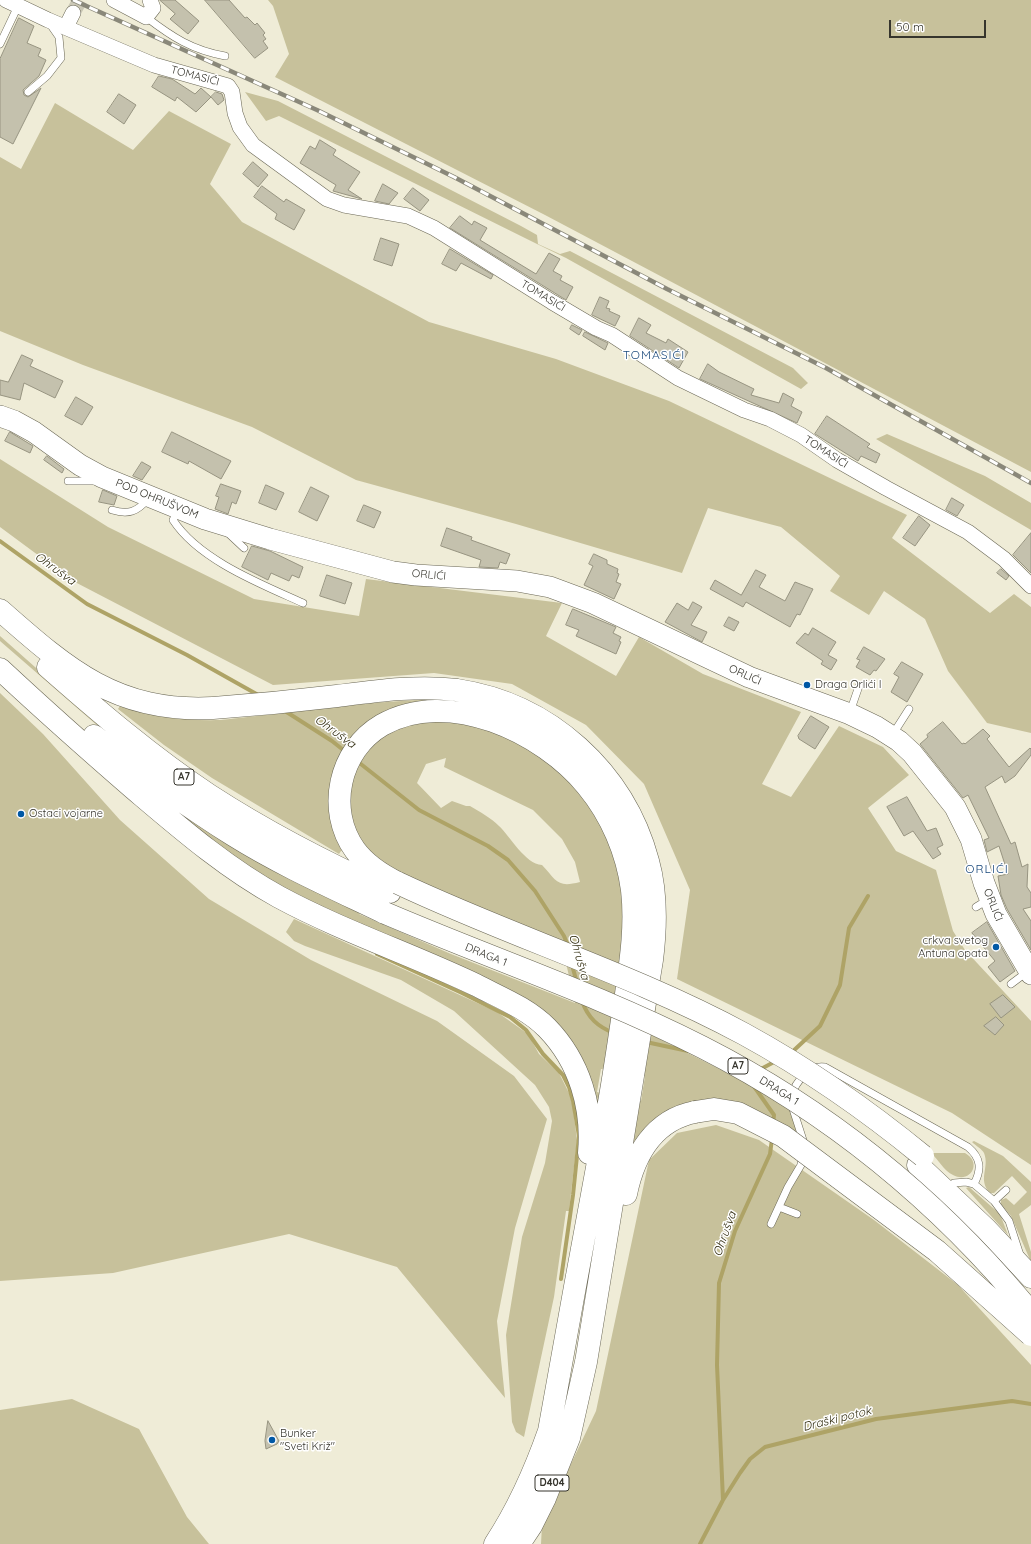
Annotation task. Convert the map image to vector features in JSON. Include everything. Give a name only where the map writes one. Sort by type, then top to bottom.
[{"type":"highway","points":[[0,610],[43,649],[70,668],[111,691],[161,706],[180,709],[205,709],[382,691],[416,689],[457,690],[496,700],[524,710],[548,724],[572,740],[593,760],[612,783],[628,809],[640,835],[649,863],[655,921],[652,960],[625,1070],[549,1431]]},
{"type":"highway","name":"A7","points":[[0,624],[74,690],[126,733],[210,795],[260,826],[392,896]]},
{"type":"highway","name":"A7","points":[[0,654],[84,728],[153,782],[233,835],[295,870],[392,896]]},
{"type":"highway","points":[[0,669],[164,814],[230,867],[279,897],[460,978],[525,1010],[546,1027],[559,1041],[578,1074],[584,1090],[590,1124],[590,1141],[547,1400],[547,1427],[549,1431]]},
{"type":"highway","points":[[392,896],[372,867],[351,844],[342,821],[340,794],[345,768],[358,746],[367,736],[392,720],[419,713],[454,713],[485,719],[521,733],[546,747],[568,766],[587,786],[604,810],[617,835],[626,862],[632,890],[634,918],[625,1070],[586,1362],[569,1438]]},
{"type":"highway","name":"DRAGA 1","points":[[392,896],[635,993],[729,1038],[796,1075],[920,1161]]},
{"type":"highway","name":"DRAGA 1","points":[[392,896],[724,1059],[797,1101],[891,1170],[933,1207],[998,1275],[1031,1313]]},
{"type":"highway","points":[[569,1438],[580,1419],[590,1393],[624,1202],[631,1175],[643,1147],[654,1133],[671,1120],[695,1112],[714,1110],[738,1113],[783,1136],[937,1252],[1031,1335]]},
{"type":"highway","points":[[920,1161],[964,1184],[974,1200],[990,1218],[1022,1266]]},
{"type":"highway","name":"A7","points":[[920,1161],[944,1188],[1022,1266]]},
{"type":"highway","name":"D404","points":[[495,1544],[511,1517],[538,1461],[549,1431]]},
{"type":"highway","name":"D404","points":[[519,1544],[531,1526],[558,1469],[569,1438]]},
{"type":"street","points":[[114,0],[146,17],[153,8],[150,0]]},
{"type":"street","points":[[12,3],[66,27],[72,13]]},
{"type":"street","name":"TOMASIĆI","points":[[66,27],[114,53],[228,86],[234,99],[235,113],[245,136],[253,145],[327,199],[344,205],[397,214],[434,228],[552,302],[596,328],[612,335],[678,378],[744,410],[770,418],[802,435],[837,460],[968,532],[1004,559],[1031,586]]},
{"type":"street","name":"POD OHRUŠVOM","points":[[0,416],[14,421],[34,432],[80,465],[111,481],[240,531],[327,554]]},
{"type":"street","name":"ORLIĆI","points":[[327,554],[393,572],[416,575],[517,581],[550,587],[593,603],[749,677],[850,714],[892,736],[912,753],[955,807],[971,839],[982,903],[1002,926],[1030,973]]},
{"type":"lane","points":[[0,44],[12,3]]},
{"type":"lane","points":[[146,17],[170,35],[203,52],[225,56]]},
{"type":"lane","points":[[28,92],[48,76],[61,58],[59,37],[48,20]]},
{"type":"lane","points":[[273,160],[282,160],[316,184]]},
{"type":"lane","points":[[68,481],[111,481]]},
{"type":"lane","points":[[112,510],[124,513],[131,512],[144,504],[150,497]]},
{"type":"lane","points":[[178,508],[173,520],[182,534],[232,571],[303,603]]},
{"type":"lane","points":[[215,522],[244,548]]},
{"type":"lane","points":[[850,714],[859,686]]},
{"type":"lane","points":[[892,736],[909,709]]},
{"type":"lane","points":[[1011,984],[1030,973]]},
{"type":"lane","points":[[771,1224],[800,1165],[802,1135],[791,1105],[792,1094],[800,1079],[819,1066],[831,1070],[968,1147],[976,1154],[980,1164],[980,1170],[964,1184],[994,1202],[1009,1221],[1022,1266]]},
{"type":"lane","points":[[994,1202],[1006,1190]]},
{"type":"lane","points":[[779,1207],[797,1214]]},
{"type":"shaded area","points":[[268,0],[1031,0],[1031,472],[545,215],[275,77],[289,54],[273,6]]},
{"type":"shaded area","points":[[245,92],[278,101],[521,226],[537,235],[538,244],[560,254],[570,251],[793,368],[808,383],[801,389],[566,258],[279,116],[266,121]]},
{"type":"shaded area","points":[[55,103],[133,150],[169,111],[231,144],[210,184],[242,222],[429,322],[556,359],[669,401],[907,515],[892,538],[990,613],[1014,594],[1031,607],[1031,733],[987,723],[948,671],[925,619],[884,591],[869,615],[830,591],[840,576],[781,527],[708,508],[682,573],[516,524],[356,480],[252,427],[83,365],[0,331],[0,157],[21,169]]},
{"type":"shaded area","points":[[887,434],[985,476],[1031,503],[1031,530],[876,439]]},
{"type":"shaded area","points":[[0,459],[108,527],[254,599],[359,616],[366,579],[562,603],[546,636],[616,676],[639,637],[703,674],[801,712],[762,784],[791,797],[839,726],[883,747],[909,775],[868,808],[896,851],[936,870],[953,931],[965,950],[1031,1021],[1031,1165],[952,1113],[677,979],[690,890],[644,784],[586,725],[512,684],[434,673],[273,685],[73,581],[0,527]]},
{"type":"shaded area","points":[[0,636],[70,698],[130,747],[114,740],[0,641]]},
{"type":"shaded area","points":[[0,693],[43,734],[120,820],[209,899],[311,960],[437,1021],[514,1076],[547,1119],[515,1228],[497,1321],[505,1398],[397,1267],[289,1234],[113,1273],[0,1281]]},
{"type":"shaded area","points":[[417,700],[439,701],[537,753],[571,783],[598,816],[663,959],[652,1035],[745,1082],[790,1109],[798,1136],[694,1101],[630,1147],[638,1101],[641,1101],[645,1076],[601,1069],[597,1092],[601,1093],[598,1110],[568,1045],[267,881],[168,807],[171,804],[361,910],[359,914],[451,954],[575,1003],[562,945],[384,866],[360,840],[341,851],[339,854],[212,778],[164,745],[118,709],[120,706],[144,713],[170,718],[221,720],[371,703]],"holes":[[[446,758],[444,767],[533,810],[562,839],[575,862],[580,882],[572,884],[558,882],[542,865],[530,860],[524,855],[496,823],[470,806],[452,801],[441,808],[417,783],[426,764]]]},
{"type":"shaded area","points":[[294,919],[497,1012],[528,1034],[539,1054],[559,1073],[570,1095],[577,1140],[569,1211],[566,1211],[554,1297],[524,1437],[516,1432],[512,1422],[506,1335],[522,1237],[545,1163],[552,1121],[549,1107],[535,1085],[454,1011],[401,980],[294,941],[286,932]]},
{"type":"shaded area","points":[[716,1125],[759,1140],[874,1220],[958,1285],[1031,1365],[1031,1544],[541,1544],[542,1525],[596,1411],[649,1160],[677,1133]]},
{"type":"shaded area","points":[[974,1141],[1003,1156],[1031,1182],[1031,1205],[1019,1214],[1031,1252],[1031,1262],[1011,1216],[1001,1204],[1001,1200],[1006,1198],[1014,1205],[1027,1192],[1012,1176],[994,1193],[990,1193],[984,1183],[986,1164],[984,1153],[972,1142]]},
{"type":"shaded area","points":[[931,1153],[965,1153],[970,1157],[974,1167],[969,1175],[959,1177],[946,1170]]},
{"type":"shaded area","points":[[969,1187],[1000,1214],[1008,1235],[966,1188]]},
{"type":"shaded area","points":[[72,1399],[139,1429],[187,1517],[209,1544],[0,1544],[0,1410]]},
{"type":"building","points":[[160,0],[175,0],[199,21],[188,34],[170,19],[175,14]]},
{"type":"building","points":[[205,0],[229,0],[245,18],[247,17],[255,25],[257,23],[265,33],[263,35],[266,39],[263,41],[268,48],[255,58]]},
{"type":"building","points":[[19,18],[34,26],[27,43],[41,49],[38,56],[46,60],[39,76],[23,90],[24,95],[28,97],[41,88],[13,144],[0,137],[0,59]]},
{"type":"building","points":[[159,76],[172,79],[195,94],[201,88],[211,97],[196,112],[177,97],[175,101],[152,87]]},
{"type":"building","points":[[216,92],[222,94],[224,100],[218,105],[211,97]]},
{"type":"building","points":[[119,94],[136,105],[124,124],[107,112]]},
{"type":"building","points":[[320,140],[336,150],[333,155],[360,172],[348,190],[362,199],[333,191],[336,185],[300,163],[310,146],[315,149]]},
{"type":"building","points":[[253,162],[268,175],[258,187],[243,174]]},
{"type":"building","points":[[383,184],[398,193],[389,204],[375,201]]},
{"type":"building","points":[[262,186],[284,202],[286,199],[305,210],[294,230],[275,219],[277,214],[254,197]]},
{"type":"building","points":[[413,188],[429,200],[420,211],[404,199]]},
{"type":"building","points":[[460,216],[472,225],[474,221],[487,228],[480,240],[536,274],[549,253],[560,259],[553,271],[562,276],[560,280],[573,287],[566,300],[450,228]]},
{"type":"building","points":[[381,238],[399,244],[392,266],[374,260]]},
{"type":"building","points":[[450,249],[493,275],[491,279],[461,263],[456,271],[442,264]]},
{"type":"building","points":[[600,297],[609,301],[606,308],[610,309],[609,311],[620,316],[615,326],[592,315]]},
{"type":"building","points":[[639,318],[651,325],[646,333],[666,343],[668,339],[688,352],[679,368],[630,336]]},
{"type":"building","points":[[572,325],[582,330],[579,335],[570,329]]},
{"type":"building","points":[[585,332],[608,343],[605,350],[583,336]]},
{"type":"building","points":[[22,355],[33,360],[30,366],[63,381],[55,398],[24,383],[20,400],[0,395],[0,380],[8,382]]},
{"type":"building","points":[[708,364],[719,372],[754,389],[751,395],[779,403],[783,393],[794,399],[791,406],[802,412],[797,423],[700,379]]},
{"type":"building","points":[[76,397],[93,407],[82,425],[65,416]]},
{"type":"building","points":[[827,416],[870,444],[867,447],[880,454],[876,463],[861,456],[858,461],[815,434]]},
{"type":"building","points":[[10,432],[33,446],[30,453],[5,441]]},
{"type":"building","points":[[172,432],[231,461],[221,479],[189,461],[188,464],[162,452]]},
{"type":"building","points":[[47,456],[64,469],[62,473],[44,460]]},
{"type":"building","points":[[142,462],[151,467],[142,480],[133,476]]},
{"type":"building","points":[[221,484],[241,491],[236,504],[232,502],[228,514],[215,509],[219,497],[216,496]]},
{"type":"building","points":[[266,485],[284,493],[276,510],[259,503]]},
{"type":"building","points":[[311,487],[329,496],[317,521],[299,512]]},
{"type":"building","points":[[103,490],[117,496],[114,505],[99,502]]},
{"type":"building","points":[[952,498],[964,505],[957,516],[946,510]]},
{"type":"building","points":[[364,505],[381,512],[374,528],[357,521]]},
{"type":"building","points":[[919,516],[930,525],[915,546],[903,538]]},
{"type":"building","points":[[447,528],[472,537],[471,540],[510,554],[506,564],[500,562],[498,568],[479,567],[481,560],[441,546]]},
{"type":"building","points":[[1031,533],[1031,573],[1013,555]]},
{"type":"building","points":[[252,546],[270,551],[303,567],[299,578],[292,575],[289,581],[271,573],[268,580],[242,567]]},
{"type":"building","points":[[594,554],[607,560],[607,564],[618,569],[617,573],[619,574],[616,582],[621,584],[614,599],[584,585],[593,566],[589,564]]},
{"type":"building","points":[[1001,569],[1009,576],[1006,580],[997,573]]},
{"type":"building","points":[[756,570],[766,575],[759,587],[785,601],[795,582],[813,589],[800,615],[797,614],[790,627],[746,602],[743,607],[710,589],[715,580],[741,595]]},
{"type":"building","points":[[327,575],[352,583],[345,604],[320,596]]},
{"type":"building","points":[[693,602],[702,607],[691,625],[707,632],[702,642],[665,622],[677,603],[688,610]]},
{"type":"building","points":[[573,609],[616,627],[613,633],[621,637],[619,641],[621,642],[616,654],[576,636],[579,630],[566,625]]},
{"type":"building","points":[[729,617],[739,622],[734,631],[724,626]]},
{"type":"building","points":[[813,628],[836,642],[828,655],[837,660],[831,670],[821,664],[823,661],[796,643],[805,633],[808,635]]},
{"type":"building","points":[[864,647],[885,659],[876,671],[874,670],[870,675],[856,667],[860,660],[857,659]]},
{"type":"building","points":[[902,662],[923,674],[907,702],[891,692],[899,677],[894,674]]},
{"type":"building","points":[[811,716],[829,727],[815,749],[799,739],[798,736]]},
{"type":"building","points":[[943,722],[962,744],[965,744],[983,729],[990,736],[987,739],[1009,767],[1030,748],[1031,749],[1031,755],[1015,776],[1005,783],[1002,776],[985,787],[1011,844],[1015,842],[1022,867],[1028,864],[1027,887],[1031,893],[1031,907],[1023,909],[1031,921],[1031,950],[1007,909],[1001,895],[998,876],[1008,874],[999,846],[987,852],[984,840],[989,838],[968,795],[963,798],[920,744],[928,737],[927,735]]},
{"type":"building","points":[[907,797],[927,831],[936,828],[943,845],[937,848],[941,854],[933,859],[913,831],[904,836],[887,807]]},
{"type":"building","name":"crkva svetog Antuna opata","points":[[987,922],[1015,971],[1000,982],[988,967],[995,961],[972,933]]},
{"type":"building","points":[[1003,995],[1015,1007],[1001,1018],[990,1004]]},
{"type":"building","points":[[996,1017],[1004,1025],[995,1035],[984,1026]]},
{"type":"building","name":"Bunker \"Sveti Križ\"","points":[[268,1421],[279,1441],[277,1444],[266,1449],[265,1441]]},
{"type":"waterway","name":"Ohrušva","points":[[0,541],[87,604],[187,655],[260,696]]},
{"type":"waterway","name":"Ohrušva","points":[[285,711],[332,741],[347,753]]},
{"type":"waterway","name":"Ohrušva","points":[[357,761],[419,810],[488,846],[508,860],[535,891],[564,936],[568,946]]},
{"type":"waterway","points":[[791,1053],[820,1026],[840,985],[849,928],[868,896]]},
{"type":"waterway","points":[[377,954],[510,1017],[526,1030],[543,1054],[563,1075],[569,1087],[573,1101],[579,1136],[573,1195],[561,1279]]},
{"type":"waterway","name":"Ohrušva","points":[[572,965],[577,983]]},
{"type":"waterway","name":"Ohrušva","points":[[582,1001],[584,1007],[594,1021],[598,1025],[614,1033]]},
{"type":"waterway","name":"Ohrušva","points":[[646,1042],[688,1051]]},
{"type":"waterway","points":[[759,1070],[776,1061]]},
{"type":"waterway","name":"Ohrušva","points":[[753,1085],[774,1115],[773,1124]]},
{"type":"waterway","name":"Ohrušva","points":[[723,1500],[717,1365],[719,1283],[735,1231],[770,1154],[772,1139]]},
{"type":"waterway","name":"Draški potok","points":[[700,1544],[723,1500],[740,1473],[750,1459],[765,1447],[876,1419],[1012,1401],[1031,1404]]},
{"type":"tunnel","points":[[73,13],[80,0]]},
{"type":"railway","points":[[73,0],[317,110],[454,177],[667,289],[826,368],[1031,483]]},
{"type":"place","name":"Draga Orlići I","points":[[807,685]]},
{"type":"place","name":"Ostaci vojarne","points":[[21,814]]},
{"type":"place","name":"crkva svetog Antuna opata","points":[[996,947]]},
{"type":"place","name":"Bunker \"Sveti Križ\"","points":[[272,1440]]},
{"type":"district","name":"TOMASIĆI","points":[[654,355]]},
{"type":"district","name":"ORLIĆI","points":[[987,869]]}]
